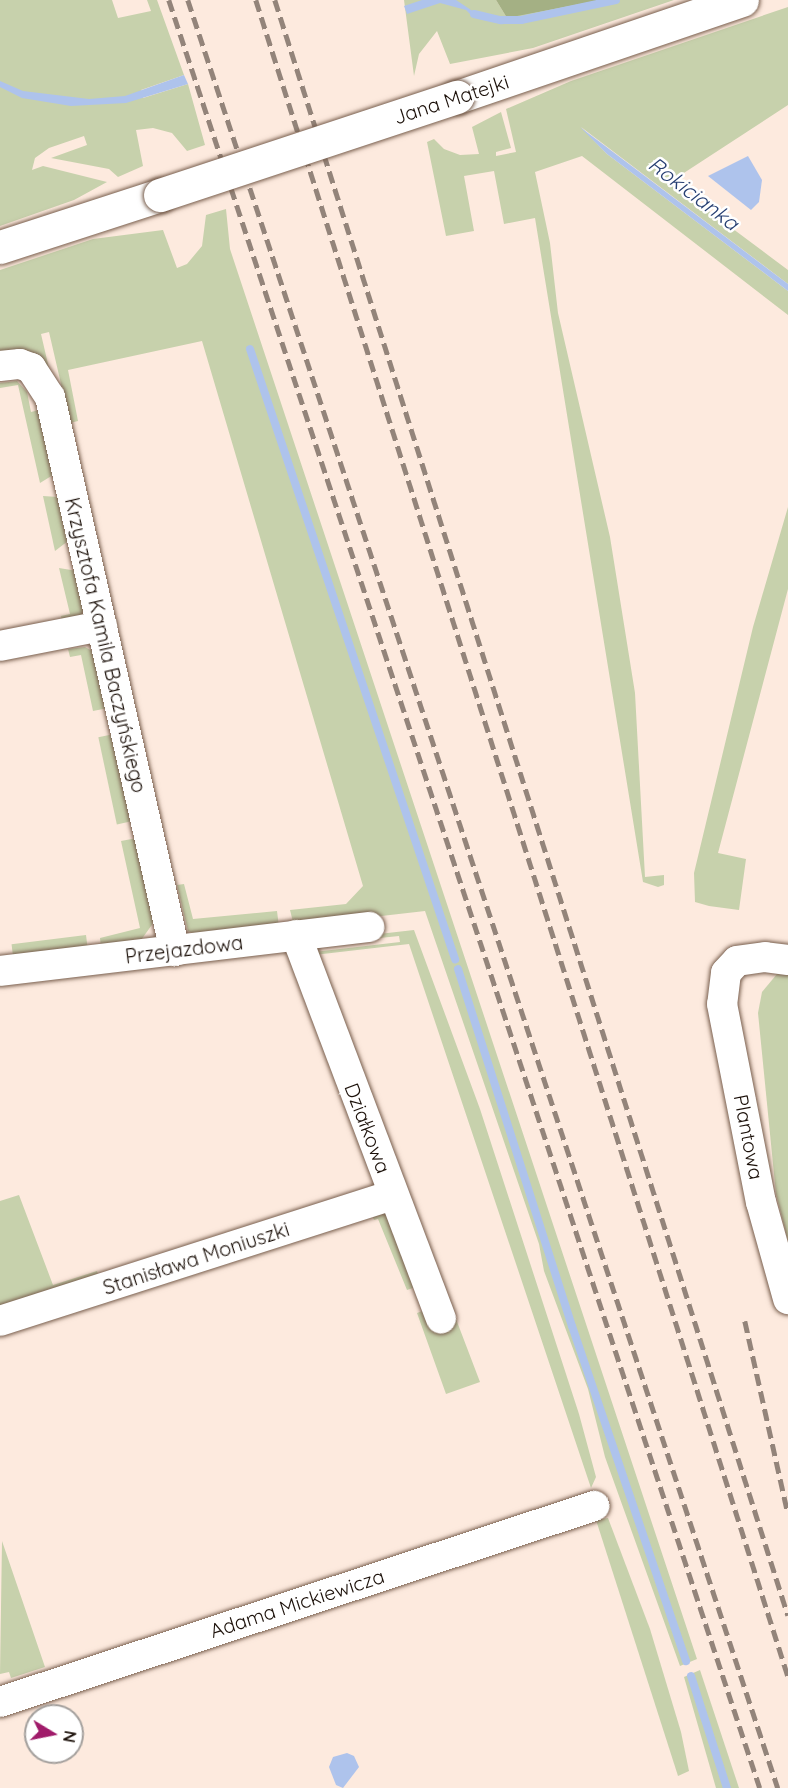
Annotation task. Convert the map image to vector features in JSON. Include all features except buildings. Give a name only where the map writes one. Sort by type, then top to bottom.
[{"type":"street","name":"Jana Matejki","points":[[0,247],[457,97],[742,0]]},
{"type":"street","name":"Krzysztofa Kamila Baczyńskiego","points":[[4,365],[31,368],[50,397],[175,951]]},
{"type":"street","points":[[0,646],[102,626]]},
{"type":"street","name":"Przejazdowa","points":[[0,971],[369,927]]},
{"type":"street","name":"Działkowa","points":[[296,935],[441,1319]]},
{"type":"street","name":"Plantowa","points":[[788,960],[765,957],[737,961],[726,973],[722,1004],[761,1202],[788,1299]]},
{"type":"street","name":"Stanisława Moniuszki","points":[[0,1321],[393,1195]]},
{"type":"street","name":"Adama Mickiewicza","points":[[0,1702],[594,1506]]},
{"type":"green space","points":[[0,0],[112,0],[118,18],[151,11],[147,0],[157,0],[184,75],[141,90],[143,98],[188,84],[205,145],[187,151],[172,133],[153,128],[136,130],[143,166],[118,177],[109,169],[51,158],[87,145],[84,136],[49,148],[35,158],[32,170],[43,166],[107,182],[74,200],[0,226]]},
{"type":"green space","points":[[404,0],[496,0],[507,18],[520,0],[674,0],[533,48],[450,64],[437,31],[419,54],[414,76]]},
{"type":"green space","points":[[496,0],[601,0],[507,18]]},
{"type":"green space","points":[[788,7],[788,105],[670,182],[788,270],[788,284],[581,127],[607,154],[788,291],[788,315],[582,156],[535,172],[550,243],[558,313],[610,537],[635,693],[645,877],[664,875],[664,885],[658,887],[643,882],[535,218],[504,224],[494,171],[464,176],[474,231],[446,236],[427,142],[434,139],[444,149],[460,155],[479,154],[472,127],[501,112],[511,148],[496,152],[496,156],[516,152],[506,109],[571,81]]},
{"type":"green space","points":[[226,209],[230,249],[697,1659],[680,1666],[605,1457],[588,1389],[544,1271],[539,1244],[425,911],[294,926],[290,910],[346,904],[363,886],[202,341],[68,370],[78,421],[70,423],[49,332],[41,334],[51,377],[0,354],[0,270],[93,239],[163,230],[177,268],[187,264],[202,246],[206,215]]},
{"type":"green space","points":[[17,381],[27,392],[31,412],[39,410],[53,475],[40,483],[18,385],[0,388],[0,383]]},
{"type":"green space","points":[[43,496],[58,497],[68,541],[55,551]]},
{"type":"green space","points":[[788,507],[788,589],[718,853],[746,859],[739,910],[709,906],[695,902],[694,873],[753,627]]},
{"type":"green space","points":[[59,568],[77,571],[85,613],[83,619],[63,628],[61,616],[70,614]]},
{"type":"green space","points":[[85,647],[94,652],[108,708],[93,711],[81,655],[70,657],[68,649]]},
{"type":"green space","points":[[114,734],[133,821],[117,824],[98,737]]},
{"type":"green space","points":[[137,838],[154,922],[141,940],[101,948],[100,938],[140,928],[121,841]]},
{"type":"green space","points":[[184,884],[193,919],[277,911],[279,927],[197,935],[188,931],[177,885]]},
{"type":"green space","points":[[414,930],[480,1109],[579,1414],[596,1477],[591,1488],[409,944],[314,955],[314,952],[400,942],[399,936],[370,939],[370,935]]},
{"type":"green space","points":[[86,935],[88,951],[14,960],[12,944]]},
{"type":"green space","points":[[777,974],[788,975],[788,1241],[776,1194],[758,1013],[762,992]]},
{"type":"green space","points":[[19,1195],[53,1285],[97,1271],[100,1281],[0,1312],[0,1201]]},
{"type":"green space","points":[[385,1210],[419,1286],[407,1290],[378,1219],[374,1220],[370,1211]]},
{"type":"green space","points":[[425,1310],[435,1324],[456,1319],[480,1382],[446,1394],[417,1313]]},
{"type":"green space","points":[[608,1518],[650,1629],[681,1732],[689,1771],[678,1776],[596,1520]]},
{"type":"green space","points":[[2,1541],[45,1667],[11,1678],[9,1672],[0,1674]]},
{"type":"green space","points":[[700,1670],[739,1788],[716,1788],[684,1677]]},
{"type":"water","points":[[422,0],[456,0],[480,16],[474,18],[466,10],[440,3],[407,14],[404,6]]},
{"type":"water","points":[[184,75],[188,84],[126,103],[71,106],[22,98],[0,87],[0,81],[23,91],[89,99],[125,96]]},
{"type":"water","points":[[580,127],[788,284],[788,291],[607,154]]},
{"type":"water","points":[[748,156],[762,180],[759,202],[751,210],[708,176]]},
{"type":"water","points":[[347,1753],[354,1756],[359,1767],[343,1788],[336,1785],[329,1767],[333,1757]]},
{"type":"waterway","points":[[474,14],[501,20],[521,20],[616,0]]},
{"type":"waterway","points":[[250,349],[455,959]]},
{"type":"waterway","points":[[458,969],[572,1326],[686,1661]]},
{"type":"waterway","points":[[691,1676],[727,1788]]},
{"type":"railway","points":[[169,0],[760,1788]]},
{"type":"railway","points":[[188,0],[778,1788]]},
{"type":"railway","points":[[256,0],[788,1676]]},
{"type":"railway","points":[[275,0],[788,1615]]},
{"type":"railway","points":[[745,1321],[788,1514]]},
{"type":"water label","name":"Rokicianka","points":[[694,193]]}]
